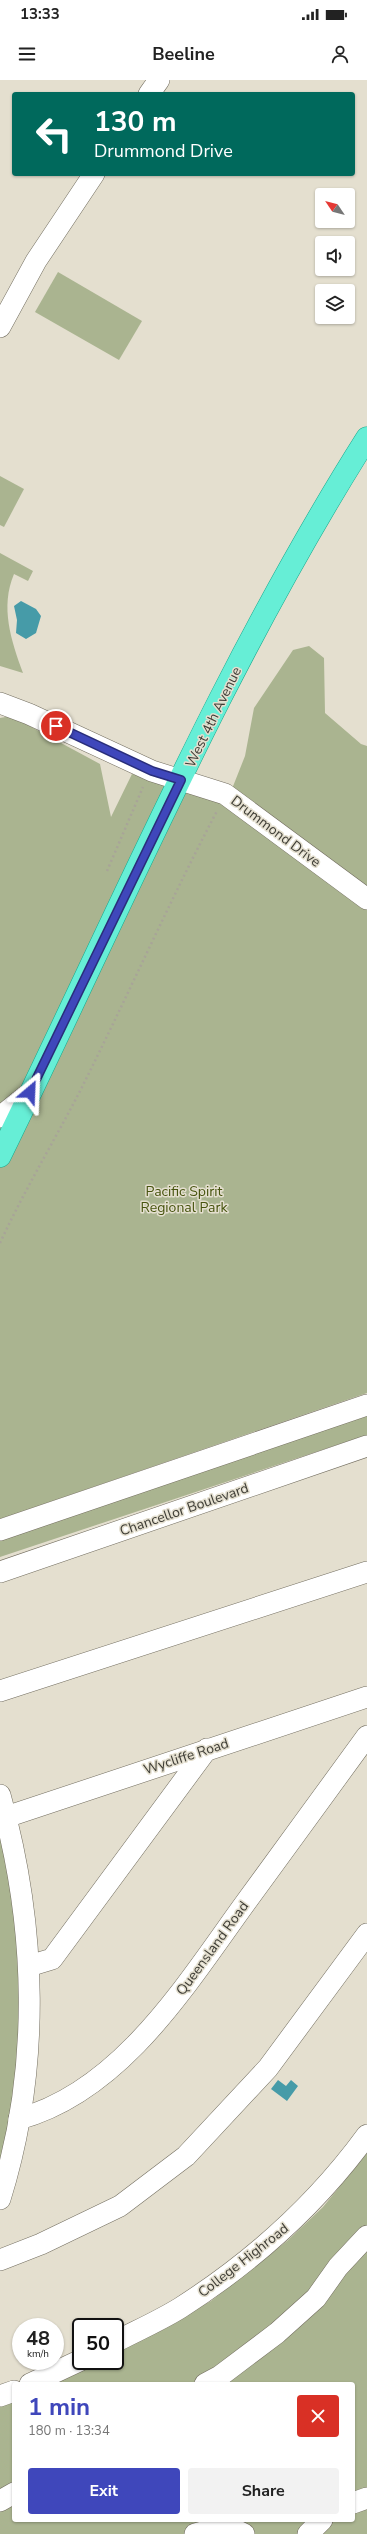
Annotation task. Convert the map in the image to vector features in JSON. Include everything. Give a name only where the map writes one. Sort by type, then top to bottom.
[{"type":"main road","name":"West 4th Avenue","points":[[0,1156],[181,780],[244,654],[318,518],[367,438]]},
{"type":"street","points":[[150,92],[159,80]]},
{"type":"street","points":[[0,327],[36,261],[93,176]]},
{"type":"street","name":"Drummond Drive","points":[[0,703],[29,714],[152,771],[225,794],[367,899]]},
{"type":"street","points":[[0,1117],[30,1092]]},
{"type":"street","points":[[0,1530],[367,1405]]},
{"type":"street","name":"Chancellor Boulevard","points":[[0,1572],[367,1446]]},
{"type":"street","points":[[0,1691],[367,1572]]},
{"type":"street","name":"Wycliffe Road","points":[[6,1817],[367,1697]]},
{"type":"street","name":"Queensland Road","points":[[20,2119],[40,2114],[61,2103],[104,2073],[161,2019],[367,1736]]},
{"type":"street","points":[[29,1966],[52,1959],[207,1749]]},
{"type":"street","points":[[0,1796],[6,1817],[22,1893],[29,1966],[29,2046],[20,2119],[0,2199]]},
{"type":"street","points":[[0,2260],[42,2244],[120,2206],[186,2156],[268,2068],[367,1934]]},
{"type":"street","name":"College Highroad","points":[[124,2337],[178,2309],[224,2278],[271,2241],[315,2198],[367,2136]]},
{"type":"street","points":[[209,2382],[220,2376],[276,2333],[316,2298],[338,2267],[367,2236]]},
{"type":"street","points":[[34,2382],[72,2364]]},
{"type":"street","points":[[0,2396],[12,2393]]},
{"type":"street","points":[[0,2501],[12,2494]]},
{"type":"street","points":[[355,2503],[367,2498]]},
{"type":"street","points":[[308,2534],[320,2522]]},
{"type":"street","points":[[195,2534],[217,2528],[239,2531],[244,2534]]},
{"type":"path","points":[[107,872],[144,787]]},
{"type":"path","points":[[0,1243],[16,1208],[79,1093],[183,875],[219,808]]},
{"type":"green space","points":[[58,272],[142,321],[119,360],[35,312]]},
{"type":"green space","points":[[0,476],[24,489],[4,527],[0,525]]},
{"type":"green space","points":[[0,553],[33,571],[28,581],[14,574],[8,599],[11,636],[23,673],[0,666]]},
{"type":"green space","name":"Pacific Spirit Regional Park","points":[[309,646],[324,658],[325,713],[361,744],[367,746],[367,1393],[0,1519],[0,718],[11,716],[100,764],[111,817],[132,774],[217,797],[226,804],[245,756],[254,708],[293,650]]},
{"type":"green space","points":[[367,1416],[367,1435],[0,1557],[0,1539]]},
{"type":"green space","points":[[0,1837],[12,1898],[19,1961],[20,1992],[18,2055],[15,2087],[0,2167]]},
{"type":"green space","points":[[367,2153],[367,2534],[0,2534],[0,2404],[12,2401],[12,2522],[355,2522],[355,2382],[58,2382],[82,2370],[124,2370],[124,2348],[211,2301],[287,2241],[323,2207]]},
{"type":"water","points":[[21,601],[36,609],[41,616],[36,633],[26,639],[16,633],[17,620],[14,606]]},
{"type":"water","points":[[278,2080],[286,2086],[291,2080],[298,2086],[287,2101],[271,2089]]},
{"type":"route","points":[[30,1092],[181,780],[152,771],[56,726]]}]
